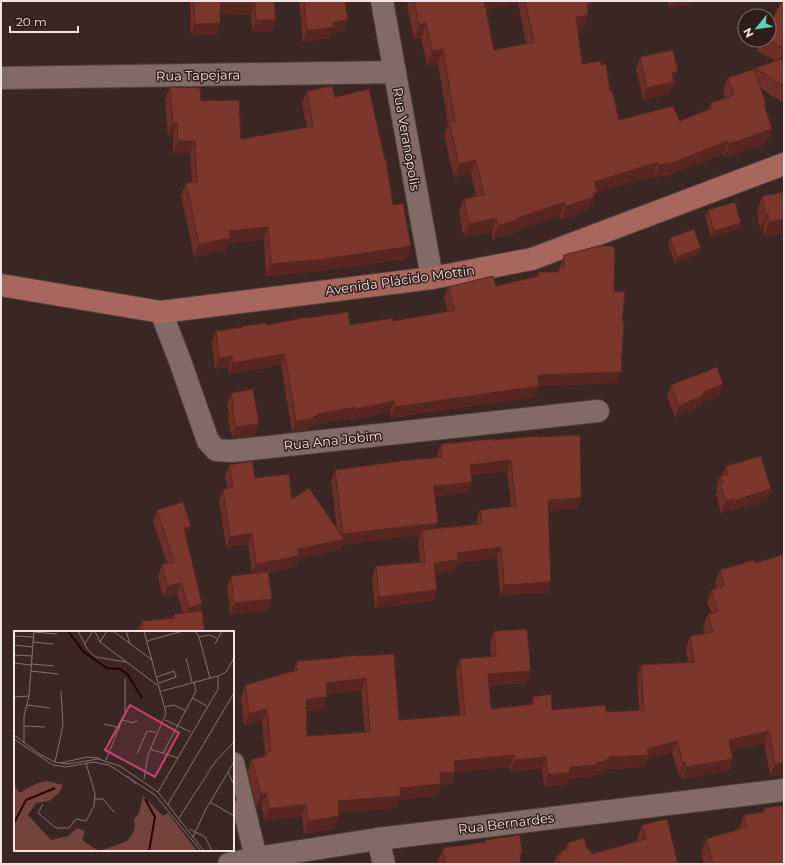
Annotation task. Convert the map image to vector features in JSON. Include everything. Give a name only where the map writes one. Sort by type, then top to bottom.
[{"type":"main road","name":"Avenida Plácido Mottin","points":[[1,285],[161,312],[432,278],[532,259],[784,164]]},
{"type":"street","name":"Rua Veranópolis","points":[[382,1],[432,278]]},
{"type":"street","name":"Rua Tapejara","points":[[1,78],[395,72]]},
{"type":"street","name":"Rua Ana Jobim","points":[[161,312],[208,441],[216,450],[232,451],[598,411]]},
{"type":"street","points":[[234,767],[256,858]]},
{"type":"street","name":"Rua Bernardes","points":[[229,864],[256,858],[378,839],[784,790]]},
{"type":"street","points":[[378,839],[384,864]]},
{"type":"building","points":[[194,1],[274,1],[276,20],[256,20],[255,3],[220,3],[220,23],[195,24]]},
{"type":"building","points":[[304,1],[345,1],[348,20],[333,22],[334,27],[307,31]]},
{"type":"building","points":[[414,1],[484,1],[494,50],[534,42],[525,1],[591,1],[591,4],[587,4],[588,15],[576,17],[582,64],[600,61],[601,65],[606,64],[610,91],[612,90],[619,120],[673,106],[680,121],[712,108],[711,103],[734,95],[728,78],[754,69],[766,104],[764,105],[772,129],[729,144],[728,141],[669,164],[668,162],[659,165],[658,162],[594,182],[597,192],[593,193],[594,197],[566,206],[565,202],[498,226],[496,218],[469,224],[464,199],[484,195],[476,160],[459,164],[449,122],[455,121],[443,49],[432,51],[426,23],[419,25]]},
{"type":"building","points":[[782,1],[784,1],[784,49],[777,45],[777,10]]},
{"type":"building","points":[[673,50],[678,71],[672,73],[674,82],[647,88],[640,57]]},
{"type":"building","points":[[784,58],[784,86],[755,68]]},
{"type":"building","points":[[332,86],[335,97],[369,89],[386,160],[393,205],[403,203],[411,246],[326,259],[271,264],[268,227],[229,231],[231,238],[199,244],[186,183],[197,182],[195,141],[178,141],[177,123],[173,123],[170,87],[200,88],[201,101],[239,100],[241,139],[313,126],[307,91]]},
{"type":"building","points":[[784,192],[784,219],[769,222],[762,196]]},
{"type":"building","points":[[735,202],[741,223],[714,231],[708,210]]},
{"type":"building","points":[[694,229],[701,248],[677,257],[670,238]]},
{"type":"building","points":[[598,246],[613,246],[613,249],[615,249],[614,291],[625,292],[622,321],[624,321],[621,372],[538,375],[539,386],[395,407],[394,401],[355,409],[355,407],[319,414],[310,419],[296,421],[285,354],[233,363],[232,356],[219,358],[216,331],[266,323],[267,325],[308,317],[348,312],[350,325],[393,318],[393,321],[455,310],[448,287],[493,276],[496,286],[539,276],[538,272],[558,272],[559,268],[564,268],[564,255]]},
{"type":"building","points":[[717,367],[723,384],[703,392],[704,395],[679,406],[671,385]]},
{"type":"building","points":[[253,389],[259,424],[236,427],[231,393]]},
{"type":"building","points":[[580,435],[581,498],[548,500],[551,582],[504,585],[501,547],[457,553],[458,560],[434,563],[437,590],[379,597],[376,566],[425,562],[422,530],[482,524],[480,510],[516,506],[511,460],[470,465],[472,482],[434,486],[438,523],[343,534],[335,470],[442,457],[441,444],[537,436]]},
{"type":"building","points":[[761,456],[771,489],[736,500],[726,501],[720,484],[723,483],[720,476],[728,474],[726,466]]},
{"type":"building","points":[[252,461],[255,478],[289,474],[292,499],[309,488],[344,539],[298,549],[299,556],[256,564],[252,533],[230,537],[223,489],[233,487],[229,465]]},
{"type":"building","points":[[183,502],[191,526],[184,528],[202,604],[189,608],[181,583],[167,586],[162,564],[174,562],[157,510]]},
{"type":"building","points":[[784,554],[784,762],[775,764],[769,731],[729,740],[733,759],[686,767],[686,763],[683,763],[677,741],[647,749],[649,755],[609,757],[609,759],[605,760],[605,762],[596,762],[597,765],[570,767],[570,772],[548,775],[546,757],[515,760],[514,755],[454,761],[455,772],[440,773],[441,784],[400,788],[400,796],[338,801],[339,816],[308,821],[306,804],[269,809],[266,793],[261,794],[252,759],[266,756],[266,752],[271,752],[267,709],[249,714],[245,685],[297,670],[297,661],[357,655],[394,654],[399,720],[465,715],[460,659],[496,656],[494,631],[527,629],[531,671],[488,674],[491,709],[534,704],[533,697],[551,694],[552,710],[605,705],[606,712],[644,710],[641,665],[694,662],[690,636],[713,632],[708,614],[718,611],[711,590],[724,586],[720,570],[754,560],[755,563]],"holes":[[[366,678],[370,732],[307,736],[306,699],[327,697],[326,683]]]},
{"type":"building","points":[[268,572],[272,599],[234,603],[231,576]]},
{"type":"building","points":[[202,611],[205,631],[143,631],[142,621],[175,618],[174,614]]},
{"type":"building","points":[[784,805],[784,864],[713,864],[706,839],[747,827],[744,815],[764,812],[764,808]]},
{"type":"building","points":[[667,819],[678,864],[560,864],[557,855],[561,854],[560,851],[569,849],[567,843],[584,838],[588,850],[590,849],[592,854],[646,839],[642,825]]},
{"type":"building","points":[[520,835],[522,853],[520,853],[521,864],[445,864],[443,848],[486,842],[485,840]]}]
